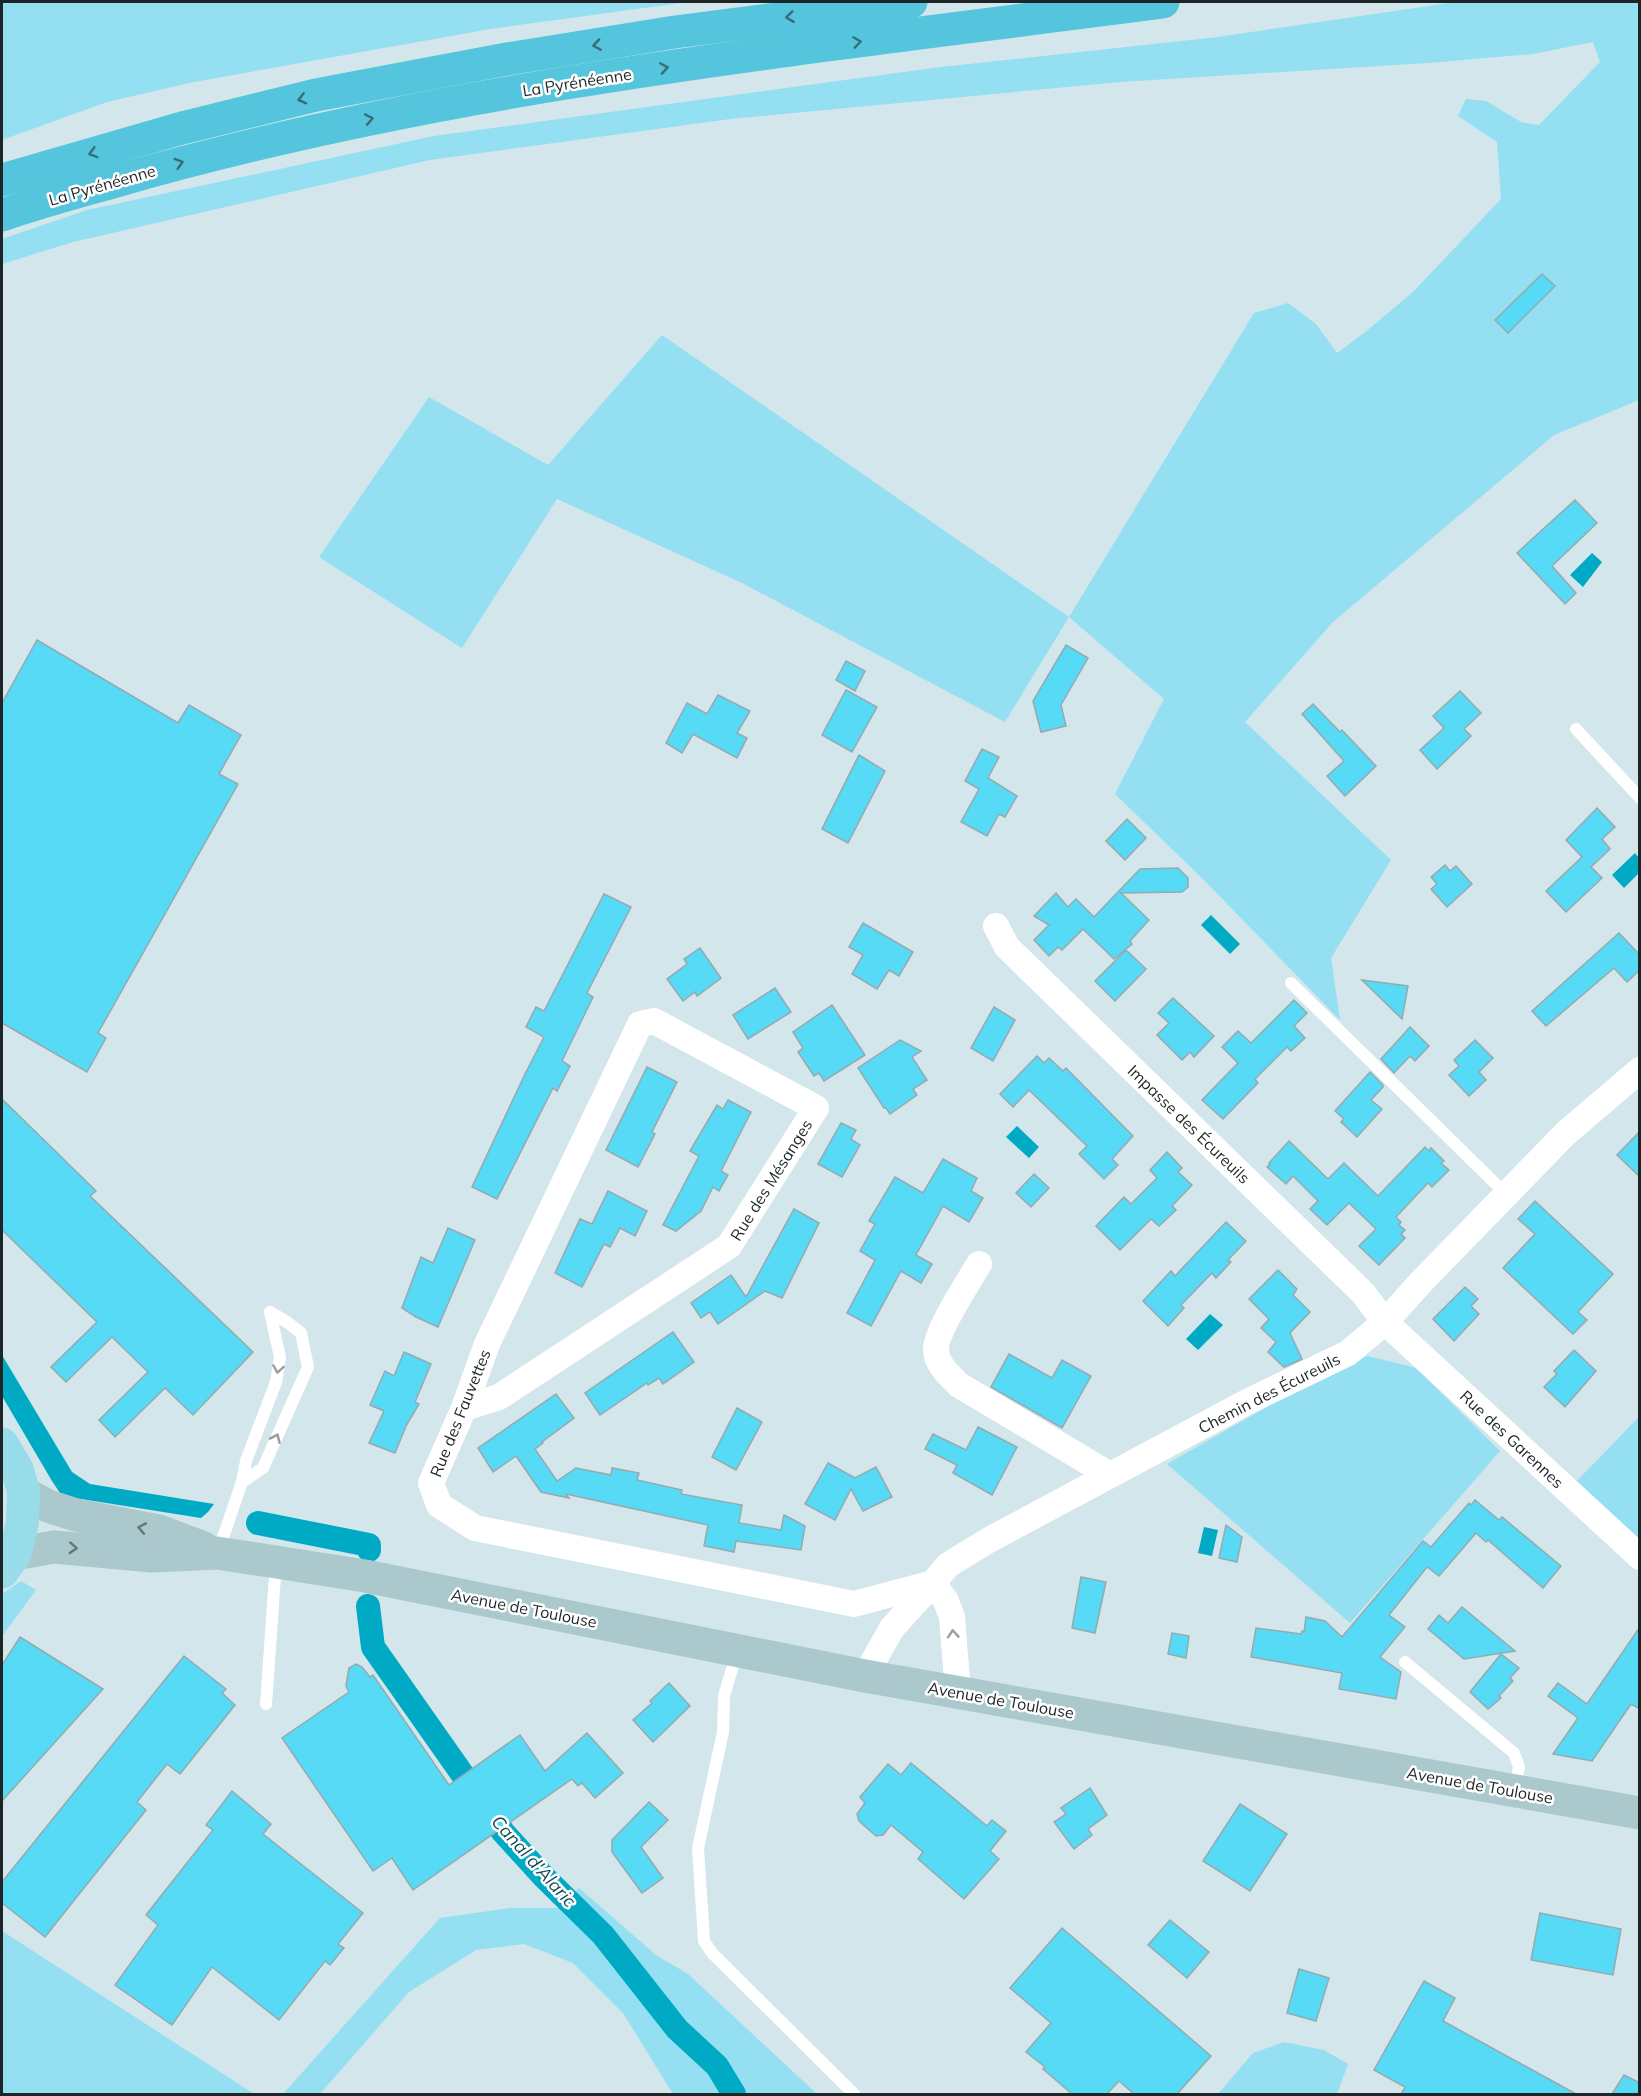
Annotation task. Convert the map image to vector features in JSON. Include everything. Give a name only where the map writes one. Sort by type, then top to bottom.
[{"type":"highway","name":"La Pyrénéenne","points":[[2,180],[182,128],[316,95],[507,59],[675,32],[911,2]]},
{"type":"highway","name":"La Pyrénéenne","points":[[2,215],[197,158],[335,125],[518,91],[682,65],[1163,2]]},
{"type":"main road","points":[[2,1444],[17,1469],[24,1493],[22,1524],[8,1563]]},
{"type":"main road","points":[[24,1493],[48,1506],[75,1515],[159,1531],[217,1553]]},
{"type":"main road","points":[[8,1563],[54,1547],[152,1556],[217,1553]]},
{"type":"main road","name":"Avenue de Toulouse","points":[[217,1553],[365,1576],[958,1693],[1640,1813]]},
{"type":"street","name":"Impasse des Écureuils","points":[[996,926],[1007,947],[1363,1293],[1384,1322]]},
{"type":"street","name":"Rue des Mésanges","points":[[464,1408],[499,1397],[729,1246],[816,1108],[654,1022],[640,1024]]},
{"type":"street","name":"Rue des Fauvettes","points":[[640,1024],[487,1344],[464,1408],[431,1483],[439,1505],[475,1528],[854,1604],[933,1583]]},
{"type":"street","name":"Chemin des Écureuils","points":[[865,1676],[892,1628],[948,1565],[1247,1402],[1348,1353],[1384,1322],[1566,1133],[1640,1070]]},
{"type":"street","points":[[979,1264],[939,1335],[936,1352],[943,1369],[959,1385],[1110,1475]]},
{"type":"street","name":"Rue des Garennes","points":[[1384,1322],[1640,1557]]},
{"type":"street","points":[[933,1583],[946,1601],[952,1617],[958,1693]]},
{"type":"lane","points":[[1576,729],[1640,798]]},
{"type":"lane","points":[[1291,983],[1507,1195]]},
{"type":"lane","points":[[217,1553],[242,1482],[246,1461],[276,1382],[280,1357],[270,1312],[301,1333],[308,1367],[263,1468],[242,1482]]},
{"type":"lane","points":[[266,1704],[276,1562]]},
{"type":"lane","points":[[737,1651],[724,1696],[723,1732],[698,1848],[704,1941],[712,1953],[854,2094]]},
{"type":"lane","points":[[1406,1662],[1514,1753],[1519,1767],[1515,1791]]},
{"type":"shaded area","points":[[2,2],[688,2],[490,29],[194,82],[107,102],[2,140]]},
{"type":"shaded area","points":[[1456,2],[1639,2],[1639,400],[1554,435],[1333,622],[1245,722],[1391,860],[1331,958],[1340,1020],[1202,878],[1115,794],[1164,699],[1069,617],[1254,313],[1288,303],[1316,324],[1337,353],[1364,333],[1413,292],[1501,199],[1497,142],[1458,116],[1466,99],[1486,101],[1521,122],[1539,125],[1600,62],[1593,42],[1533,54],[1428,63],[1120,82],[730,119],[430,160],[73,242],[2,264],[2,239],[87,210],[434,136],[941,67],[1218,37]]},
{"type":"shaded area","points":[[662,335],[1069,617],[1005,722],[742,583],[557,499],[462,648],[319,557],[429,397],[548,465]]},
{"type":"shaded area","points":[[1592,553],[1602,562],[1583,587],[1570,575]]},
{"type":"shaded area","points":[[1635,853],[1639,858],[1639,873],[1624,888],[1612,875]]},
{"type":"shaded area","points":[[1211,915],[1240,944],[1230,954],[1201,925]]},
{"type":"shaded area","points":[[1017,1126],[1039,1147],[1029,1158],[1006,1137]]},
{"type":"shaded area","points":[[1210,1314],[1223,1325],[1198,1350],[1186,1339]]},
{"type":"shaded area","points":[[2,1355],[72,1472],[90,1484],[214,1504],[201,1518],[62,1496],[2,1396]]},
{"type":"shaded area","points":[[1368,1356],[1416,1368],[1500,1451],[1350,1623],[1167,1464],[1333,1369]]},
{"type":"shaded area","points":[[1639,1417],[1639,1544],[1575,1483]]},
{"type":"shaded area","points":[[1204,1527],[1218,1530],[1212,1556],[1198,1553]]},
{"type":"shaded area","points":[[21,1581],[36,1590],[2,1636],[2,1594]]},
{"type":"shaded area","points":[[579,1888],[656,1955],[688,1974],[817,2094],[673,2094],[623,2013],[573,1963],[524,1944],[476,1950],[409,1992],[320,2094],[283,2094],[440,1918],[510,1908],[559,1908]]},
{"type":"shaded area","points":[[2,1931],[248,2090],[255,2094],[2,2094]]},
{"type":"shaded area","points":[[1284,2042],[1324,2050],[1348,2064],[1337,2094],[1218,2094],[1253,2053]]},
{"type":"building","points":[[1542,274],[1555,286],[1508,333],[1495,320]]},
{"type":"building","points":[[1575,500],[1597,523],[1552,566],[1576,593],[1565,604],[1517,553]]},
{"type":"building","points":[[37,640],[178,723],[189,705],[241,735],[219,774],[238,784],[98,1033],[106,1038],[87,1072],[2,1023],[2,703]]},
{"type":"building","points":[[1066,645],[1088,658],[1061,705],[1066,726],[1041,732],[1033,701]]},
{"type":"building","points":[[846,661],[865,671],[855,691],[836,680]]},
{"type":"building","points":[[846,690],[877,707],[852,752],[822,735]]},
{"type":"building","points":[[1460,691],[1481,713],[1464,729],[1471,736],[1437,769],[1420,750],[1444,728],[1433,716]]},
{"type":"building","points":[[718,695],[750,711],[737,733],[747,738],[737,758],[693,734],[682,753],[666,743],[687,703],[707,714]]},
{"type":"building","points":[[1313,704],[1340,732],[1342,730],[1376,766],[1345,796],[1327,776],[1344,761],[1302,714]]},
{"type":"building","points":[[982,749],[999,757],[988,778],[1017,796],[1005,817],[999,814],[987,836],[961,822],[979,789],[965,781]]},
{"type":"building","points":[[859,755],[885,771],[848,843],[822,829]]},
{"type":"building","points":[[1597,808],[1615,827],[1602,839],[1610,849],[1591,867],[1602,878],[1566,912],[1546,891],[1582,857],[1566,840]]},
{"type":"building","points":[[1127,819],[1146,838],[1125,860],[1106,841]]},
{"type":"building","points":[[1445,865],[1450,871],[1456,866],[1472,884],[1447,907],[1431,889],[1437,884],[1431,877]]},
{"type":"building","points":[[1178,868],[1188,878],[1188,887],[1182,892],[1121,893],[1149,920],[1130,941],[1132,944],[1114,959],[1083,929],[1062,950],[1058,947],[1049,956],[1034,940],[1049,925],[1034,916],[1056,893],[1068,907],[1076,899],[1094,917],[1140,869]]},
{"type":"building","points":[[604,894],[631,907],[587,993],[593,997],[562,1061],[570,1066],[557,1091],[553,1088],[497,1199],[472,1187],[544,1037],[526,1027],[536,1007],[544,1011]]},
{"type":"building","points":[[863,923],[913,952],[899,976],[889,970],[877,989],[852,974],[863,955],[849,947]]},
{"type":"building","points":[[1619,933],[1640,955],[1640,970],[1627,982],[1614,968],[1546,1026],[1532,1011]]},
{"type":"building","points":[[700,948],[721,978],[697,996],[695,992],[683,1001],[667,979],[687,964],[684,959]]},
{"type":"building","points":[[1126,950],[1146,969],[1115,1001],[1095,981]]},
{"type":"building","points":[[1362,980],[1408,986],[1402,1019]]},
{"type":"building","points":[[775,988],[791,1012],[748,1039],[733,1015]]},
{"type":"building","points":[[1173,998],[1214,1036],[1194,1057],[1190,1052],[1182,1060],[1157,1035],[1169,1023],[1158,1013]]},
{"type":"building","points":[[1294,1000],[1307,1013],[1294,1026],[1305,1038],[1291,1051],[1287,1047],[1255,1079],[1258,1083],[1223,1119],[1202,1100],[1238,1063],[1222,1047],[1238,1031],[1251,1043]]},
{"type":"building","points":[[832,1005],[865,1055],[824,1081],[819,1073],[814,1076],[798,1052],[803,1048],[793,1032]]},
{"type":"building","points":[[994,1007],[1015,1020],[993,1061],[971,1048]]},
{"type":"building","points":[[1410,1027],[1429,1046],[1415,1061],[1410,1056],[1394,1073],[1381,1059]]},
{"type":"building","points":[[900,1040],[921,1051],[912,1057],[927,1080],[913,1089],[917,1095],[890,1114],[858,1068]]},
{"type":"building","points":[[1475,1040],[1493,1058],[1479,1072],[1486,1080],[1469,1096],[1449,1075],[1459,1066],[1454,1060]]},
{"type":"building","points":[[1037,1056],[1044,1063],[1049,1058],[1063,1071],[1066,1068],[1133,1136],[1112,1159],[1118,1165],[1104,1179],[1079,1154],[1087,1146],[1029,1090],[1013,1107],[1000,1094]]},
{"type":"building","points":[[647,1067],[677,1082],[652,1132],[655,1134],[638,1167],[606,1150]]},
{"type":"building","points":[[1370,1072],[1383,1085],[1371,1100],[1382,1109],[1357,1137],[1341,1122],[1344,1119],[1335,1111]]},
{"type":"building","points":[[2,1099],[96,1191],[90,1196],[253,1352],[193,1415],[165,1388],[115,1437],[99,1420],[148,1372],[112,1337],[66,1382],[51,1367],[97,1322],[2,1230]]},
{"type":"building","points":[[728,1100],[751,1112],[721,1171],[728,1175],[719,1191],[713,1187],[701,1211],[676,1231],[663,1225],[699,1156],[690,1151],[717,1105],[723,1109]]},
{"type":"building","points":[[841,1123],[856,1130],[851,1139],[860,1145],[842,1177],[818,1164]]},
{"type":"building","points":[[1640,1131],[1640,1177],[1617,1155]]},
{"type":"building","points":[[1289,1141],[1327,1178],[1344,1163],[1378,1196],[1425,1147],[1429,1151],[1431,1148],[1444,1161],[1441,1163],[1449,1170],[1432,1187],[1428,1183],[1396,1217],[1401,1222],[1399,1225],[1405,1230],[1401,1234],[1405,1238],[1379,1265],[1359,1246],[1376,1229],[1349,1203],[1327,1225],[1310,1209],[1318,1201],[1293,1176],[1286,1184],[1267,1167]]},
{"type":"building","points":[[1167,1152],[1182,1168],[1178,1172],[1192,1185],[1172,1206],[1176,1210],[1159,1226],[1151,1219],[1120,1250],[1096,1226],[1124,1197],[1131,1204],[1157,1178],[1150,1170]]},
{"type":"building","points":[[943,1159],[977,1178],[971,1191],[983,1198],[969,1222],[943,1206],[916,1255],[932,1264],[921,1283],[901,1271],[871,1326],[847,1313],[875,1260],[860,1251],[875,1224],[869,1221],[895,1177],[923,1193]]},
{"type":"building","points":[[1034,1174],[1049,1188],[1031,1207],[1016,1193]]},
{"type":"building","points":[[608,1191],[647,1211],[635,1236],[620,1228],[610,1247],[604,1244],[582,1287],[555,1273],[580,1219],[592,1224]]},
{"type":"building","points":[[1535,1201],[1613,1274],[1578,1312],[1587,1320],[1573,1334],[1503,1268],[1535,1234],[1518,1219]]},
{"type":"building","points":[[794,1209],[819,1223],[782,1298],[765,1291],[718,1324],[710,1312],[701,1318],[691,1303],[731,1275],[746,1297]]},
{"type":"building","points":[[1226,1222],[1246,1241],[1228,1260],[1231,1262],[1216,1278],[1212,1273],[1181,1305],[1184,1308],[1168,1326],[1143,1301],[1171,1271],[1175,1276]]},
{"type":"building","points":[[448,1228],[475,1240],[438,1327],[402,1308],[421,1257],[433,1263]]},
{"type":"building","points":[[1278,1270],[1297,1289],[1293,1295],[1310,1312],[1290,1333],[1302,1359],[1284,1367],[1268,1352],[1276,1342],[1261,1328],[1269,1319],[1249,1299]]},
{"type":"building","points":[[1465,1287],[1478,1299],[1471,1306],[1479,1314],[1454,1341],[1433,1319]]},
{"type":"building","points":[[673,1332],[694,1362],[663,1384],[659,1378],[648,1385],[647,1383],[600,1415],[585,1393]]},
{"type":"building","points":[[1574,1350],[1596,1371],[1565,1407],[1544,1387],[1557,1374],[1554,1371]]},
{"type":"building","points":[[404,1352],[431,1364],[415,1402],[419,1404],[406,1426],[395,1453],[369,1443],[384,1411],[370,1405],[385,1371],[394,1376]]},
{"type":"building","points":[[1009,1354],[1052,1378],[1062,1360],[1091,1376],[1062,1428],[991,1387]]},
{"type":"building","points":[[556,1394],[574,1418],[535,1449],[557,1481],[576,1468],[611,1475],[612,1468],[639,1473],[637,1480],[682,1490],[681,1494],[742,1505],[739,1523],[781,1530],[784,1515],[805,1526],[801,1550],[736,1541],[734,1552],[704,1546],[708,1525],[566,1494],[569,1498],[541,1492],[516,1456],[493,1472],[478,1448]]},
{"type":"building","points":[[737,1408],[762,1422],[736,1470],[712,1457]]},
{"type":"building","points":[[978,1427],[1017,1447],[992,1495],[953,1473],[957,1465],[925,1449],[933,1434],[966,1450]]},
{"type":"building","points":[[828,1463],[855,1478],[876,1467],[892,1497],[863,1511],[851,1489],[835,1520],[805,1504]]},
{"type":"building","points":[[1475,1500],[1499,1520],[1502,1517],[1561,1566],[1543,1588],[1488,1540],[1486,1542],[1476,1533],[1439,1576],[1427,1567],[1389,1615],[1405,1627],[1380,1657],[1401,1672],[1396,1699],[1339,1689],[1342,1673],[1251,1657],[1256,1628],[1301,1634],[1302,1631],[1304,1632],[1306,1617],[1325,1621],[1342,1637],[1423,1541],[1431,1547],[1469,1503],[1471,1505]]},
{"type":"building","points":[[1226,1525],[1242,1537],[1237,1562],[1219,1558]]},
{"type":"building","points":[[1081,1577],[1106,1582],[1095,1633],[1072,1628]]},
{"type":"building","points":[[1462,1607],[1515,1651],[1464,1659],[1428,1629],[1439,1615],[1448,1623]]},
{"type":"building","points":[[1640,1627],[1640,1709],[1631,1704],[1592,1761],[1553,1754],[1578,1718],[1548,1696],[1558,1683],[1587,1704]]},
{"type":"building","points":[[1172,1633],[1189,1636],[1186,1658],[1168,1654]]},
{"type":"building","points":[[20,1637],[103,1689],[2,1801],[2,1665]]},
{"type":"building","points":[[1501,1654],[1519,1668],[1510,1678],[1513,1681],[1499,1696],[1501,1698],[1488,1709],[1470,1692]]},
{"type":"building","points":[[184,1656],[226,1689],[222,1693],[235,1705],[180,1774],[167,1764],[137,1802],[146,1810],[45,1937],[2,1903],[2,1882]]},
{"type":"building","points":[[356,1664],[362,1667],[370,1677],[373,1675],[449,1785],[520,1735],[545,1771],[587,1733],[623,1773],[595,1798],[582,1783],[578,1786],[572,1779],[413,1890],[392,1858],[373,1871],[282,1738],[349,1692],[346,1686],[349,1668]]},
{"type":"building","points":[[669,1683],[690,1706],[653,1742],[633,1720]]},
{"type":"building","points":[[911,1763],[987,1826],[992,1820],[1006,1831],[990,1851],[999,1859],[964,1899],[918,1859],[923,1852],[891,1825],[883,1835],[876,1836],[859,1821],[857,1814],[865,1803],[860,1797],[888,1764],[901,1775]]},
{"type":"building","points":[[1090,1788],[1107,1815],[1088,1829],[1092,1835],[1074,1849],[1054,1822],[1066,1814],[1061,1808]]},
{"type":"building","points":[[232,1791],[271,1824],[263,1834],[363,1913],[338,1944],[344,1948],[330,1965],[325,1961],[279,2020],[212,1967],[172,2025],[115,1985],[158,1925],[146,1915],[213,1830],[206,1825]]},
{"type":"building","points":[[649,1802],[668,1820],[641,1847],[663,1878],[642,1893],[612,1852],[612,1840]]},
{"type":"building","points":[[1240,1804],[1287,1834],[1250,1891],[1203,1861]]},
{"type":"building","points":[[1540,1913],[1621,1929],[1613,1975],[1531,1960]]},
{"type":"building","points":[[1170,1920],[1209,1952],[1187,1978],[1148,1945]]},
{"type":"building","points":[[1062,1928],[1211,2056],[1177,2094],[1134,2094],[1119,2081],[1107,2094],[1072,2094],[1026,2052],[1051,2023],[1010,1988]]},
{"type":"building","points":[[1299,1969],[1329,1978],[1316,2021],[1287,2013]]},
{"type":"building","points":[[1424,1981],[1455,1998],[1443,2021],[1576,2094],[1401,2094],[1405,2087],[1374,2070]]},
{"type":"building","points":[[1624,2075],[1640,2083],[1640,2094],[1612,2094]]},
{"type":"waterway","name":"Canal d'Alaric","points":[[258,1523],[369,1545],[369,1550]]},
{"type":"waterway","name":"Canal d'Alaric","points":[[368,1606],[373,1647],[503,1832],[544,1877],[603,1935],[677,2029],[717,2066],[734,2094]]}]
